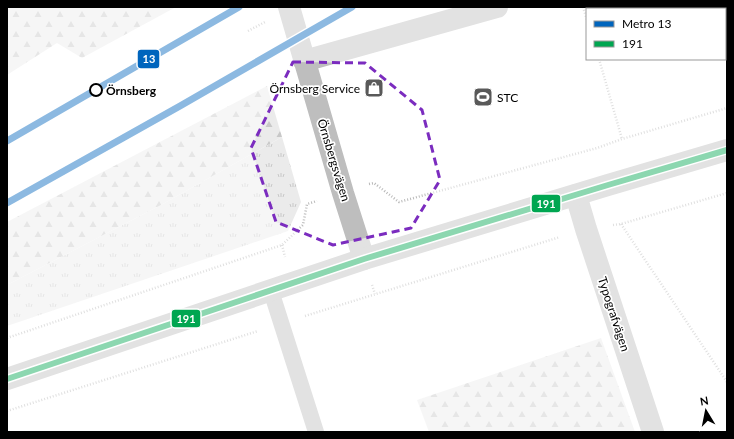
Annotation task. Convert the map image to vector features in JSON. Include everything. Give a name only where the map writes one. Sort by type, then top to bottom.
[{"type":"street","name":"Örnsbergsvägen","points":[[289,7],[364,259]]},
{"type":"street","points":[[304,61],[498,7]]},
{"type":"street","points":[[7,379],[364,259],[727,150]]},
{"type":"street","name":"Typografvägen","points":[[576,195],[653,432]]},
{"type":"lane","points":[[270,291],[316,432]]},
{"type":"path","points":[[583,7],[586,17]]},
{"type":"path","points":[[599,60],[622,139]]},
{"type":"path","points":[[7,411],[586,229],[621,224],[727,193]]},
{"type":"path","points":[[621,224],[727,382]]},
{"type":"highlighted area","points":[[293,62],[365,63],[422,110],[440,180],[411,228],[333,245],[276,222],[251,148]]},
{"type":"green space","points":[[7,7],[176,7],[82,58],[57,43],[7,75]]},
{"type":"green space","points":[[267,86],[282,137],[161,205],[7,285],[7,222]]},
{"type":"green space","points":[[282,137],[301,202],[288,231],[7,326],[7,285],[161,205]]},
{"type":"green space","points":[[601,338],[635,432],[429,432],[417,400]]},
{"type":"metro line","name":"13","points":[[7,141],[239,7]]},
{"type":"metro line","name":"13","points":[[7,203],[352,7]]},
{"type":"transit line","name":"191","points":[[7,379],[364,259],[727,150]]},
{"type":"place","name":"Örnsberg Service","points":[[374,88]]},
{"type":"place","name":"Örnsberg","points":[[96,90]]},
{"type":"place","name":"STC","points":[[483,97]]}]
